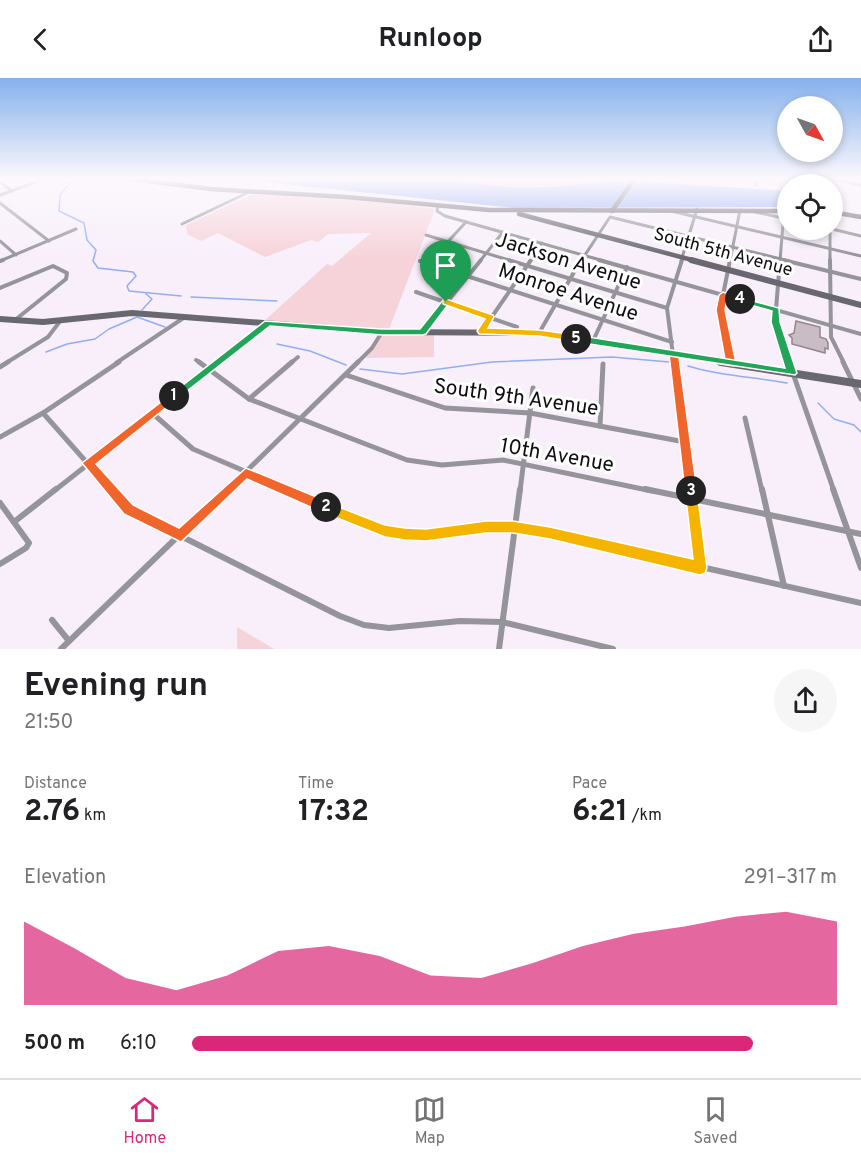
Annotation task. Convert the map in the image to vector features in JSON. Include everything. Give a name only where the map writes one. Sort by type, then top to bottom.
[{"type":"main road","points":[[424,205],[508,211],[613,209],[777,211]]},
{"type":"main road","points":[[613,209],[616,205]]},
{"type":"main road","name":"South 5th Avenue","points":[[508,211],[861,304]]},
{"type":"main road","points":[[843,214],[861,217]]},
{"type":"main road","points":[[382,332],[539,333],[857,383]]},
{"type":"street","points":[[2,205],[49,240]]},
{"type":"street","points":[[182,224],[222,205]]},
{"type":"street","points":[[438,206],[437,211],[440,213],[466,222],[861,334]]},
{"type":"street","points":[[661,209],[777,237]]},
{"type":"street","points":[[697,209],[673,280],[667,308],[700,568]]},
{"type":"street","points":[[731,363],[721,318],[723,295],[737,227],[743,210],[777,217]]},
{"type":"street","points":[[539,333],[610,217],[861,279]]},
{"type":"street","points":[[427,264],[466,222]]},
{"type":"street","points":[[0,261],[76,230]]},
{"type":"street","points":[[423,332],[503,232]]},
{"type":"street","points":[[843,232],[861,236]]},
{"type":"street","name":"Jackson Avenue","points":[[426,235],[667,308]]},
{"type":"street","points":[[782,240],[775,322],[861,568]]},
{"type":"street","points":[[791,240],[861,256]]},
{"type":"street","points":[[830,240],[831,337],[857,383],[861,399]]},
{"type":"street","points":[[0,241],[16,255]]},
{"type":"street","points":[[482,331],[542,243]]},
{"type":"street","name":"Monroe Avenue","points":[[420,261],[672,342]]},
{"type":"street","points":[[0,288],[48,267],[56,266],[67,273],[66,279],[15,320]]},
{"type":"street","points":[[593,341],[627,267]]},
{"type":"street","points":[[416,292],[517,327]]},
{"type":"street","points":[[0,319],[62,320],[132,313],[382,332],[372,348],[346,375],[61,649]]},
{"type":"street","points":[[0,437],[43,413],[185,317]]},
{"type":"street","points":[[0,367],[48,337],[62,320]]},
{"type":"street","points":[[14,522],[268,323]]},
{"type":"street","points":[[249,399],[298,357]]},
{"type":"street","name":"10th Avenue","points":[[196,360],[249,399],[407,460],[425,464],[455,464],[483,460],[524,464],[861,534]]},
{"type":"street","points":[[600,426],[603,364]]},
{"type":"street","name":"South 9th Avenue","points":[[346,375],[445,408],[530,413],[685,442]]},
{"type":"street","points":[[499,649],[513,527],[524,464],[533,388]]},
{"type":"street","points":[[43,413],[129,510],[340,616],[364,625],[389,628],[460,621],[502,622],[613,649]]},
{"type":"street","points":[[152,413],[193,449],[385,531],[426,535],[486,527],[513,527],[550,533],[861,603]]},
{"type":"street","points":[[745,418],[784,586]]},
{"type":"street","points":[[0,503],[30,543],[29,546],[0,564]]},
{"type":"street","points":[[52,620],[69,641]]},
{"type":"shaded area","points":[[230,205],[400,205],[435,209],[388,332],[434,333],[434,357],[363,358],[382,332],[263,322],[327,264],[332,266],[371,233],[328,234],[318,242],[311,240],[265,257],[218,233],[201,241],[187,234],[186,225]]},
{"type":"shaded area","points":[[237,627],[274,649],[237,649]]},
{"type":"water","points":[[483,205],[777,205],[777,207],[516,208]]},
{"type":"building","points":[[796,321],[820,327],[820,337],[826,339],[828,343],[825,353],[792,344],[792,338],[789,335],[794,333]]},
{"type":"waterway","points":[[59,205],[59,211],[84,223],[87,240],[96,250],[93,261],[98,268],[133,272],[136,276],[127,286],[129,291],[181,296]]},
{"type":"waterway","points":[[142,310],[152,299],[146,294]]},
{"type":"waterway","points":[[191,297],[277,301]]},
{"type":"waterway","points":[[46,352],[67,344],[95,339],[109,329],[137,317],[165,327]]},
{"type":"waterway","points":[[277,344],[310,351],[346,365]]},
{"type":"waterway","points":[[360,369],[402,374],[492,362],[612,357],[669,362]]},
{"type":"waterway","points":[[688,366],[787,383]]},
{"type":"waterway","points":[[818,403],[834,419],[854,425],[861,432]]},
{"type":"route","points":[[446,302],[423,332],[382,332],[268,323],[88,463],[129,510],[181,536],[246,473],[385,531],[426,535],[486,527],[532,529],[700,568],[674,354],[731,363],[720,310],[723,295],[776,310],[775,322],[792,373],[731,363],[674,354],[539,333],[482,331],[490,317],[446,302]]}]
